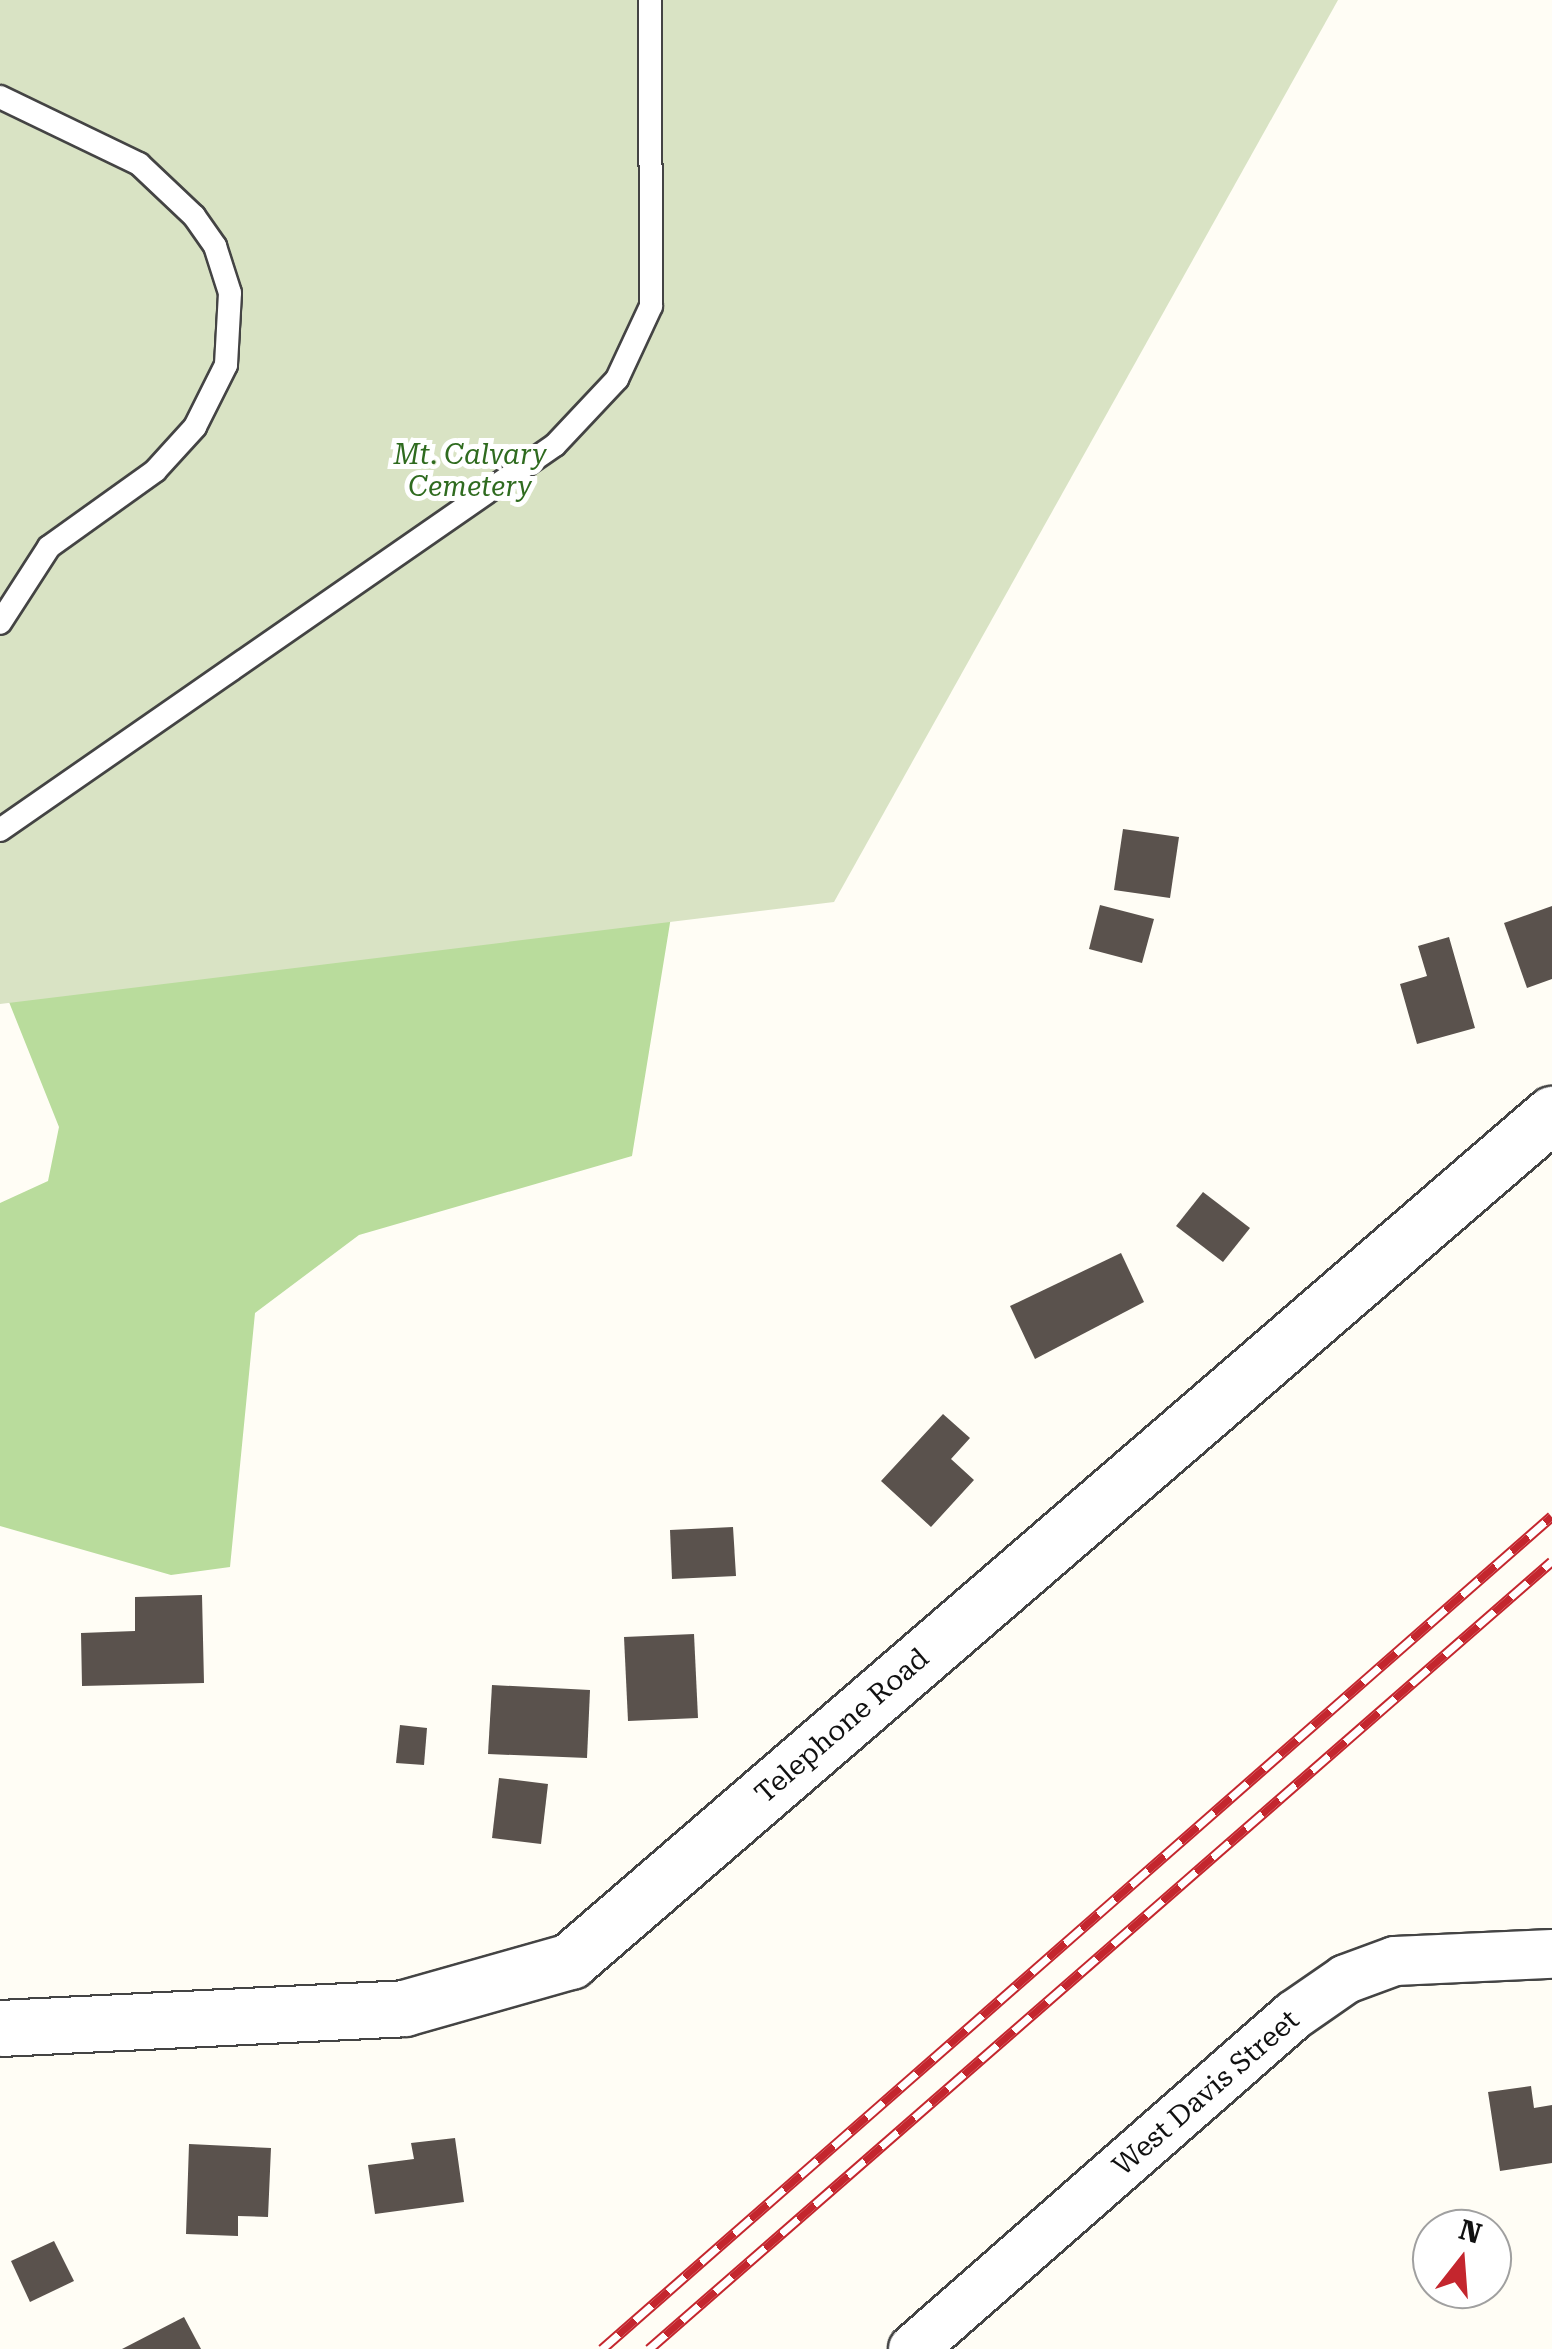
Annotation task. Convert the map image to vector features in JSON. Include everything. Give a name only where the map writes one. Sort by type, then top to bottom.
[{"type":"street","name":"Telephone Road","points":[[0,2028],[404,2008],[570,1961],[1552,1114]]},
{"type":"street","name":"West Davis Street","points":[[913,2349],[1294,2015],[1346,1979],[1395,1960],[1552,1954]]},
{"type":"lane","points":[[0,830],[554,445],[617,378],[651,306],[650,0]]},
{"type":"lane","points":[[0,97],[139,164],[194,216],[215,246],[230,292],[226,365],[195,427],[155,471],[49,547],[0,623]]},
{"type":"green space","name":"Mt. Calvary Cemetery","points":[[0,0],[1338,0],[834,902],[0,1004]]},
{"type":"green space","points":[[708,690],[632,1156],[359,1235],[255,1313],[230,1567],[171,1575],[0,1526],[0,1203],[48,1181],[59,1127],[9,1002]]},
{"type":"building","points":[[1123,829],[1179,837],[1170,898],[1114,890]]},
{"type":"building","points":[[1100,905],[1154,919],[1142,963],[1089,949]]},
{"type":"building","points":[[1552,906],[1552,979],[1527,988],[1504,923]]},
{"type":"building","points":[[1449,937],[1475,1028],[1417,1044],[1400,984],[1427,976],[1418,946]]},
{"type":"building","points":[[1203,1192],[1250,1228],[1223,1262],[1176,1226]]},
{"type":"building","points":[[1121,1253],[1144,1302],[1035,1359],[1010,1306]]},
{"type":"building","points":[[943,1414],[970,1438],[951,1459],[974,1480],[931,1527],[881,1481]]},
{"type":"building","points":[[733,1527],[736,1576],[672,1579],[670,1530]]},
{"type":"building","points":[[202,1595],[204,1683],[82,1686],[81,1633],[135,1631],[135,1597]]},
{"type":"building","points":[[694,1634],[698,1718],[628,1721],[624,1637]]},
{"type":"building","points":[[492,1685],[590,1690],[587,1758],[488,1754]]},
{"type":"building","points":[[400,1725],[427,1728],[424,1765],[396,1763]]},
{"type":"building","points":[[499,1778],[548,1784],[541,1844],[492,1838]]},
{"type":"building","points":[[1531,2086],[1534,2108],[1552,2105],[1552,2163],[1500,2171],[1488,2092]]},
{"type":"building","points":[[455,2138],[464,2202],[375,2214],[368,2165],[414,2159],[411,2143]]},
{"type":"building","points":[[189,2144],[271,2148],[268,2217],[238,2216],[238,2236],[186,2234]]},
{"type":"building","points":[[54,2241],[74,2281],[30,2302],[11,2261]]},
{"type":"building","points":[[184,2317],[201,2349],[122,2349]]},
{"type":"railway","points":[[602,2349],[1552,1516]]},
{"type":"railway","points":[[649,2349],[1552,1561]]}]
